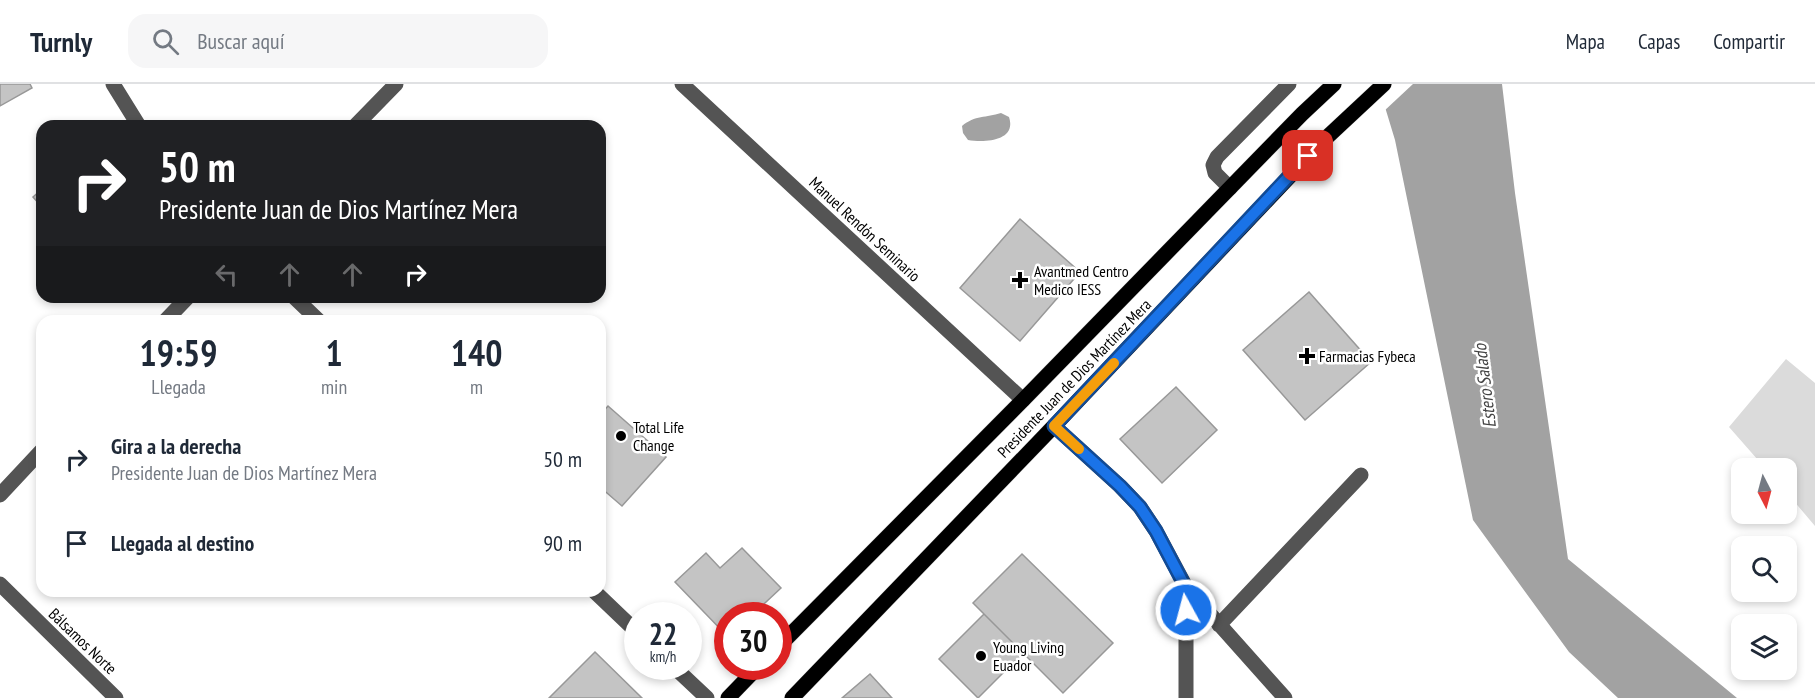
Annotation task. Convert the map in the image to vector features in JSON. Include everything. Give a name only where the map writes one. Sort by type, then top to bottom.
[{"type":"main road","name":"Presidente Juan de Dios Martínez Mera","points":[[792,633],[1334,84]]},
{"type":"main road","name":"Presidente Juan de Dios Martínez Mera","points":[[792,698],[1054,426],[1324,140],[1384,84]]},
{"type":"main road","points":[[728,698],[745,680]]},
{"type":"street","points":[[113,84],[135,120]]},
{"type":"street","points":[[361,120],[396,84]]},
{"type":"street","name":"Manuel Rendón Seminario","points":[[682,84],[1023,400]]},
{"type":"street","points":[[1230,188],[1215,173],[1212,165],[1217,157],[1289,84]]},
{"type":"street","points":[[171,315],[182,303]]},
{"type":"street","points":[[300,303],[313,315]]},
{"type":"street","points":[[1054,426],[1140,507],[1156,531],[1186,588],[1285,698]]},
{"type":"street","points":[[0,495],[36,456]]},
{"type":"street","points":[[1219,625],[1361,475]]},
{"type":"street","name":"Bálsamos Norte","points":[[0,584],[116,698]]},
{"type":"street","points":[[1186,588],[1186,698]]},
{"type":"street","points":[[600,597],[624,620]]},
{"type":"street","points":[[688,680],[707,698]]},
{"type":"shaded area","points":[[1786,359],[1815,383],[1815,526],[1797,505],[1797,458],[1756,458],[1729,427]]},
{"type":"water","name":"Estero Salado","points":[[1378,84],[1502,84],[1515,193],[1568,559],[1737,698],[1618,698],[1569,652],[1473,520],[1395,140]]},
{"type":"water","points":[[1001,113],[1009,117],[1010,125],[1004,136],[998,139],[975,141],[968,140],[963,133],[962,126],[967,122]]},
{"type":"pier","points":[[1375,84],[1413,84],[1383,112]]},
{"type":"building","points":[[0,84],[30,84],[32,88],[0,106]]},
{"type":"building","name":"Avantmed Centro Medico IESS","points":[[1020,219],[1080,272],[1020,341],[960,288]]},
{"type":"building","name":"Farmacias Fybeca","points":[[1309,292],[1371,362],[1305,420],[1243,350]]},
{"type":"building","points":[[1176,387],[1217,430],[1162,483],[1120,439]]},
{"type":"building","name":"Total Life Change","points":[[608,406],[666,457],[622,506],[606,492],[606,408]]},
{"type":"building","points":[[742,548],[781,588],[766,602],[714,602],[714,622],[702,610],[702,602],[694,602],[675,582],[706,553],[720,568]]},
{"type":"building","points":[[1022,554],[1113,643],[1063,693],[973,603]]},
{"type":"building","name":"Young Living Euador","points":[[984,614],[1023,653],[978,698],[939,659]]},
{"type":"building","points":[[595,652],[642,698],[549,698]]},
{"type":"building","points":[[870,674],[892,698],[842,698]]},
{"type":"slow traffic","points":[[1079,449],[1054,426],[1114,363]]},
{"type":"place","name":"Avantmed Centro Medico IESS","points":[[1020,280]]},
{"type":"place","name":"Farmacias Fybeca","points":[[1307,356]]},
{"type":"place","name":"Total Life Change","points":[[621,436]]},
{"type":"place","name":"Young Living Euador","points":[[981,656]]},
{"type":"route","points":[[1186,610],[1186,588],[1156,531],[1140,507],[1054,426],[1308,156]]}]
